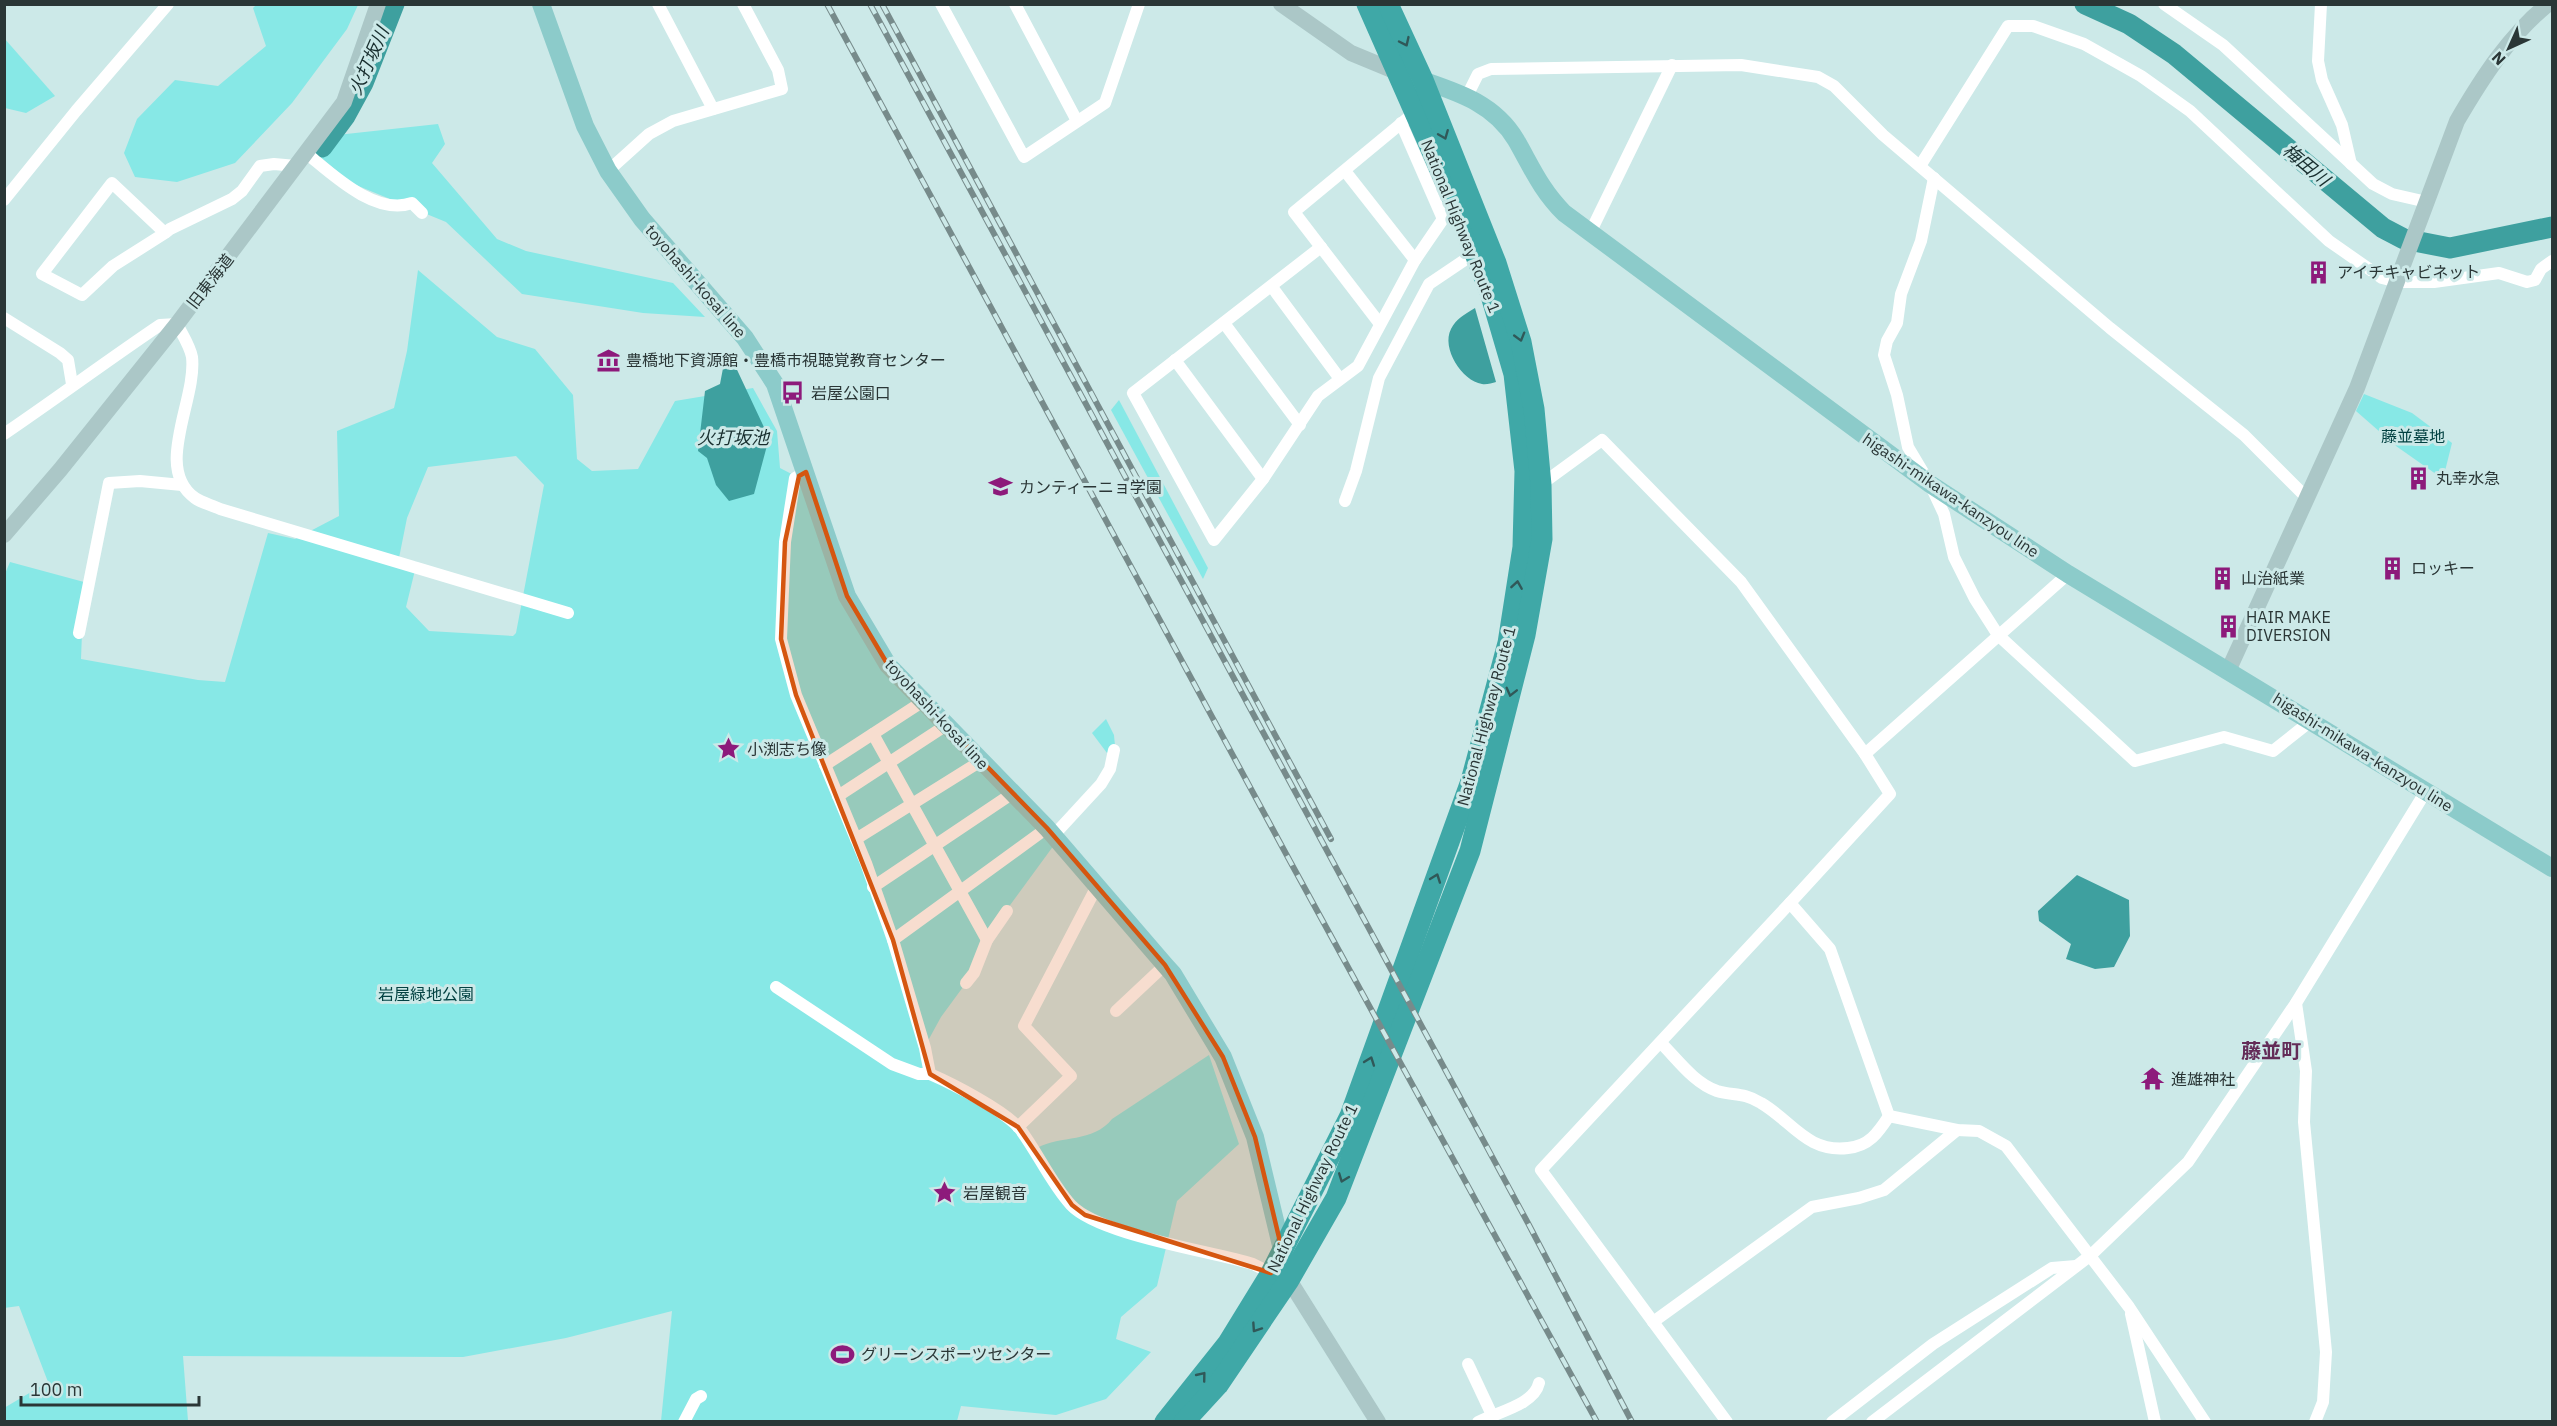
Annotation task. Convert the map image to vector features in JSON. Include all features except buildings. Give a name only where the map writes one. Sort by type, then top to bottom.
[{"type":"highway","name":"National Highway Route 1","points":[[1184,1422],[1218,1385],[1280,1276],[1282,1250],[1357,1120],[1470,851],[1516,639],[1542,539],[1532,489],[1525,471],[1514,374],[1490,292],[1475,253],[1450,213],[1408,118],[1397,72],[1367,4]]},
{"type":"highway","name":"National Highway Route 1","points":[[1388,4],[1423,80],[1496,263],[1521,342],[1534,409],[1532,489]]},
{"type":"highway","name":"National Highway Route 1","points":[[1165,1422],[1280,1276],[1336,1198],[1357,1120]]},
{"type":"main road","name":"toyohashi-kosai line","points":[[541,4],[585,126],[608,171],[642,219],[745,338],[775,384],[847,596],[888,665],[945,726],[1051,832],[1173,974],[1223,1057],[1255,1137],[1282,1250]]},
{"type":"main road","name":"higashi-mikawa-kanzyou line","points":[[1397,72],[1467,96],[1489,109],[1504,123],[1546,194],[1564,213],[1930,484],[2068,574],[2229,669],[2553,868]]},
{"type":"street","points":[[4,200],[76,111],[168,4]]},
{"type":"street","name":"旧東海道","points":[[4,535],[60,470],[177,324],[344,102],[378,4]]},
{"type":"street","points":[[658,4],[713,109]]},
{"type":"street","points":[[608,171],[649,134],[674,121],[782,89],[778,70],[743,4]]},
{"type":"street","points":[[941,4],[1023,157],[1106,103],[1138,4]]},
{"type":"street","points":[[1015,4],[1077,122]]},
{"type":"street","points":[[1281,4],[1321,35],[1351,53],[1397,72]]},
{"type":"street","points":[[2164,4],[2223,45],[2373,184],[2392,194],[2426,203]]},
{"type":"street","points":[[2321,4],[2318,61],[2322,80],[2342,125],[2351,164]]},
{"type":"street","points":[[2229,669],[2357,388],[2457,121],[2479,83],[2505,49],[2548,4]]},
{"type":"street","points":[[1920,166],[2008,26],[2033,26],[2084,44],[2141,75],[2190,111],[2328,242],[2382,278],[2434,282],[2499,273],[2527,282],[2535,280],[2541,269],[2553,261]]},
{"type":"street","points":[[1590,233],[1671,65]]},
{"type":"street","points":[[1467,96],[1478,74],[1491,69],[1741,65],[1818,77],[1834,86],[1883,135],[2110,328],[2244,435],[2307,498]]},
{"type":"street","points":[[1380,324],[1294,212],[1408,118]]},
{"type":"street","points":[[165,233],[112,183],[42,274],[82,295],[113,266],[165,233],[232,199],[242,191],[260,166],[301,160],[372,200],[402,206],[412,203],[422,213]]},
{"type":"street","points":[[1345,171],[1415,260]]},
{"type":"street","points":[[1934,178],[1921,241],[1901,294],[1898,323],[1887,340],[1884,354],[1897,395],[1908,447],[1930,484],[1944,514],[1954,557],[1975,599],[1998,636],[2135,761],[2224,737],[2273,751],[2321,725]]},
{"type":"street","points":[[1321,247],[1133,393],[1214,540],[1263,479],[1318,396],[1358,366],[1415,260],[1450,213]]},
{"type":"street","points":[[1345,501],[1356,471],[1379,378],[1429,284],[1475,253]]},
{"type":"street","points":[[1272,287],[1341,379]]},
{"type":"street","points":[[4,318],[68,360],[72,384]]},
{"type":"street","points":[[1224,323],[1300,424]]},
{"type":"street","points":[[4,434],[58,397],[72,384],[160,325],[177,324],[192,355],[192,386],[175,455],[182,485],[195,498],[220,509],[568,613]]},
{"type":"street","points":[[1175,360],[1263,479]]},
{"type":"street","points":[[1532,489],[1602,440],[1741,582],[1865,754],[1890,794],[1541,1170],[1727,1422]]},
{"type":"street","points":[[806,472],[795,478],[785,542],[781,639],[796,695],[856,839],[893,940],[925,1048],[930,1074]]},
{"type":"street","points":[[80,633],[109,483],[140,481],[182,485]]},
{"type":"street","points":[[1865,754],[2068,574]]},
{"type":"street","points":[[825,765],[922,702]]},
{"type":"street","points":[[838,796],[945,726]]},
{"type":"street","points":[[873,734],[987,940]]},
{"type":"street","points":[[893,940],[960,892],[1051,832],[1101,784],[1110,769],[1114,750]]},
{"type":"street","points":[[856,839],[981,761]]},
{"type":"street","points":[[1872,1422],[2091,1256],[2188,1162],[2295,1003],[2426,791]]},
{"type":"street","points":[[873,887],[1013,793]]},
{"type":"street","points":[[1018,1127],[1071,1076],[1024,1026],[1097,886]]},
{"type":"street","points":[[1790,903],[1830,949],[1889,1116]]},
{"type":"street","points":[[966,983],[974,973],[987,940],[1006,911]]},
{"type":"street","points":[[1116,1011],[1165,965]]},
{"type":"street","points":[[776,987],[892,1064],[919,1074],[930,1074],[989,1105],[1018,1127],[1071,1205],[1085,1215],[1113,1227],[1177,1246],[1232,1257],[1280,1276],[1378,1422]]},
{"type":"street","points":[[2295,1003],[2306,1071],[2304,1122],[2326,1352],[2323,1402],[2315,1422]]},
{"type":"street","points":[[1661,1043],[1700,1082],[1718,1091],[1741,1094],[1762,1104],[1810,1142],[1832,1150],[1857,1147],[1875,1138],[1889,1116]]},
{"type":"street","points":[[1889,1116],[1957,1130],[1979,1131],[2006,1146],[2129,1307],[2205,1422]]},
{"type":"street","points":[[1653,1322],[1812,1207],[1858,1198],[1884,1190],[1957,1130]]},
{"type":"street","points":[[1832,1422],[1933,1344],[2042,1274],[2052,1268],[2076,1266]]},
{"type":"street","points":[[2129,1307],[2155,1422]]},
{"type":"street","points":[[1468,1364],[1492,1414]]},
{"type":"street","points":[[1478,1422],[1530,1399],[1538,1391],[1539,1383]]},
{"type":"street","points":[[684,1422],[696,1399],[701,1396]]},
{"type":"highlighted area","points":[[806,472],[847,596],[888,665],[1047,828],[1165,965],[1223,1057],[1255,1137],[1282,1250],[1271,1273],[1085,1215],[1072,1205],[1018,1127],[930,1074],[893,940],[796,695],[781,639],[785,542],[799,476]]},
{"type":"green space","points":[[256,5],[358,5],[347,29],[292,103],[235,163],[177,182],[135,177],[124,153],[137,119],[175,80],[218,86],[266,46],[253,8]]},
{"type":"green space","points":[[4,38],[55,96],[26,113],[5,108]]},
{"type":"green space","points":[[438,124],[445,144],[432,163],[497,239],[526,251],[673,283],[705,317],[643,313],[522,294],[446,222],[351,183],[318,155],[337,135]]},
{"type":"green space","name":"岩屋緑地公園","points":[[418,270],[497,337],[535,349],[573,395],[577,459],[592,471],[638,469],[675,401],[753,388],[777,431],[780,468],[809,483],[847,596],[888,665],[1057,841],[986,938],[974,972],[941,1017],[924,1048],[930,1074],[998,1115],[1037,1148],[1096,1132],[1209,1055],[1239,1144],[1177,1201],[1157,1286],[1121,1317],[1116,1339],[1151,1352],[1106,1399],[1056,1415],[961,1406],[957,1421],[661,1421],[672,1311],[566,1338],[463,1357],[183,1356],[188,1421],[5,1421],[4,1408],[48,1382],[19,1306],[4,1308],[4,576],[10,562],[84,582],[81,659],[198,680],[225,682],[268,533],[295,539],[339,516],[337,431],[394,408],[407,351]],"holes":[[[516,456],[544,485],[516,633],[513,636],[429,631],[406,607],[417,562],[399,558],[407,518],[428,467]]]},
{"type":"green space","name":"藤並墓地","points":[[2364,394],[2412,413],[2452,443],[2443,479],[2396,446],[2356,411]]},
{"type":"green space","points":[[1119,400],[1208,568],[1203,579],[1111,410]]},
{"type":"green space","points":[[1106,719],[1114,735],[1115,746],[1107,753],[1092,733]]},
{"type":"water","points":[[1475,308],[1496,382],[1489,384],[1475,382],[1467,377],[1455,362],[1449,345],[1453,325]]},
{"type":"water","name":"火打坂池","points":[[731,357],[769,438],[754,494],[729,501],[716,485],[707,458],[698,451],[705,391],[720,384],[724,363]]},
{"type":"water","points":[[2077,875],[2129,900],[2130,936],[2114,967],[2095,969],[2066,959],[2071,944],[2039,921],[2038,911]]},
{"type":"waterway","name":"火打坂川","points":[[322,147],[345,116],[363,83],[394,4]]},
{"type":"waterway","name":"梅田川","points":[[2085,4],[2129,24],[2174,54],[2383,228],[2404,239],[2450,248],[2552,227]]},
{"type":"railway","points":[[827,4],[1291,863],[1597,1422]]},
{"type":"railway","points":[[870,4],[1529,1225],[1632,1422]]},
{"type":"railway","points":[[882,4],[1331,839]]},
{"type":"place","name":"アイチキャビネット","points":[[2319,272]]},
{"type":"place","name":"豊橋地下資源館・豊橋市視聴覚教育センター","points":[[608,360]]},
{"type":"place","name":"岩屋公園口","points":[[793,393]]},
{"type":"place","name":"丸幸水急","points":[[2418,478]]},
{"type":"place","name":"カンティーニョ学園","points":[[1001,487]]},
{"type":"place","name":"ロッキー","points":[[2393,568]]},
{"type":"place","name":"山治紙業","points":[[2223,578]]},
{"type":"place","name":"HAIR MAKE DIVERSION","points":[[2228,626]]},
{"type":"place","name":"小渕志ち像","points":[[729,749]]},
{"type":"place","name":"進雄神社","points":[[2153,1079]]},
{"type":"place","name":"岩屋観音","points":[[945,1193]]},
{"type":"place","name":"グリーンスポーツセンター","points":[[843,1354]]},
{"type":"district","name":"藤並町","points":[[2271,1051]]}]
